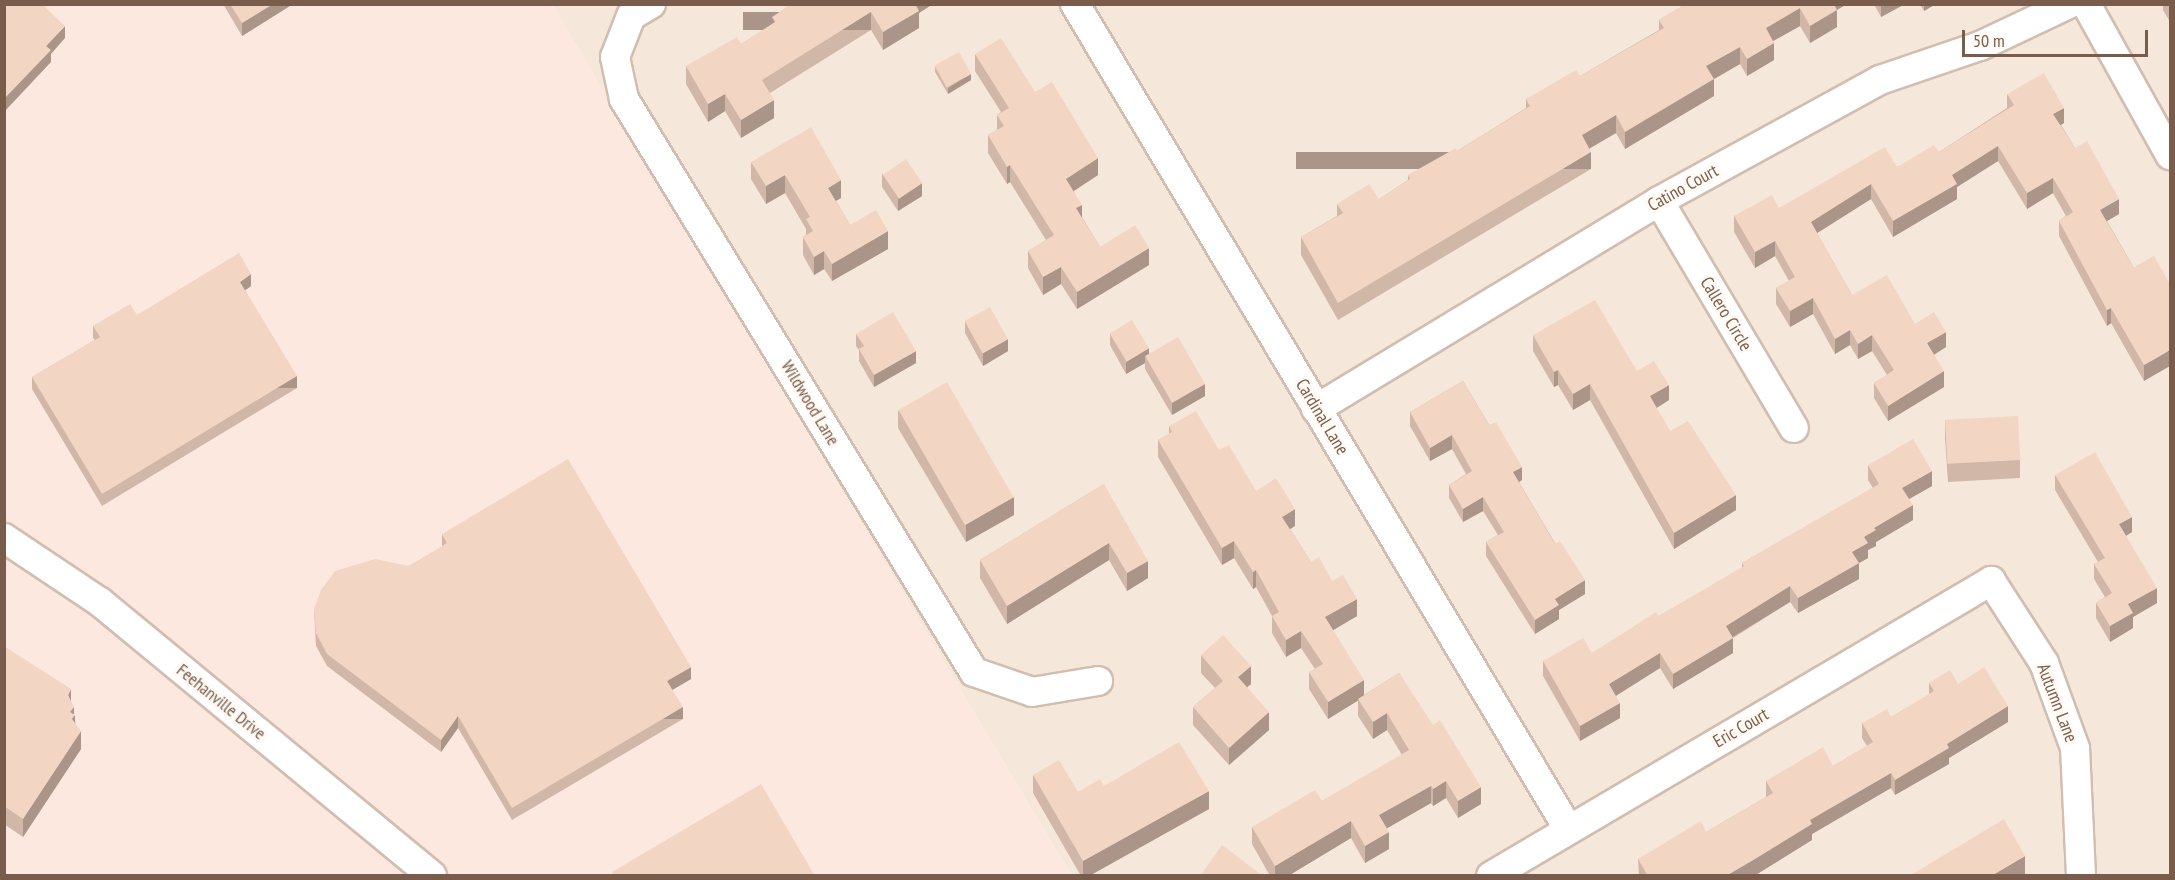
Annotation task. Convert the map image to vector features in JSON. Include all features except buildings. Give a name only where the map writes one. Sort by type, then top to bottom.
[{"type":"street","name":"Cardinal Lane","points":[[1075,4],[1569,830]]},
{"type":"street","name":"Catino Court","points":[[1316,409],[1659,201],[1880,80],[1980,46],[2068,4]]},
{"type":"street","points":[[2086,4],[2170,155]]},
{"type":"street","name":"Wildwood Lane","points":[[641,10],[615,57],[624,99],[974,672],[1032,692],[1098,681]]},
{"type":"street","name":"Callero Circle","points":[[1659,201],[1794,428]]},
{"type":"street","name":"Feehanville Drive","points":[[4,538],[100,602],[432,876]]},
{"type":"street","name":"Eric Court","points":[[1491,876],[1991,581]]},
{"type":"street","name":"Autumn Lane","points":[[1991,581],[2044,663],[2075,748],[2081,876]]},
{"type":"shaded area","points":[[5,4],[552,5],[1071,875],[5,876]]},
{"type":"shaded area","points":[[552,5],[2170,5],[2170,875],[1071,875]]}]
